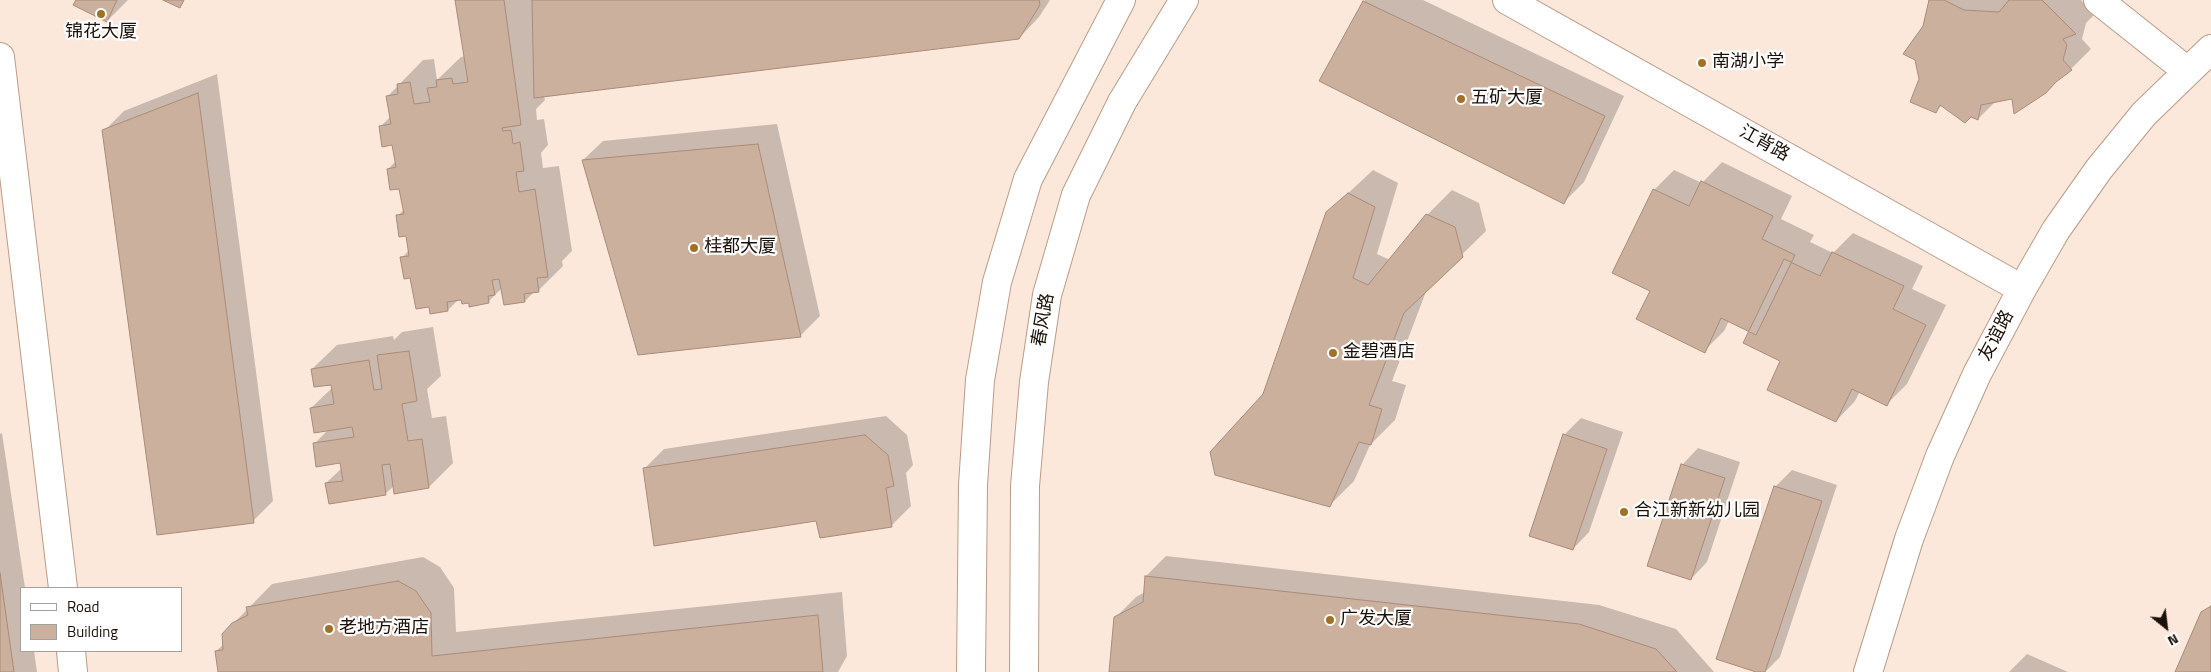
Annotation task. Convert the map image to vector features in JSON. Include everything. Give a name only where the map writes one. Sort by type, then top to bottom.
[{"type":"street","points":[[971,672],[973,484],[980,380],[997,282],[1028,179],[1121,0]]},
{"type":"street","name":"春风路","points":[[1024,672],[1025,486],[1034,382],[1047,295],[1076,195],[1122,102],[1184,0]]},
{"type":"street","name":"江背路","points":[[1507,0],[2022,289]]},
{"type":"street","points":[[2098,0],[2186,70]]},
{"type":"street","name":"友谊路","points":[[1868,672],[1909,539],[1940,456],[1977,374],[2022,289],[2056,230],[2099,169],[2144,114],[2186,70],[2211,49]]},
{"type":"street","points":[[0,57],[63,587]]},
{"type":"street","points":[[70,652],[73,672]]},
{"type":"building","name":"锦花大厦","points":[[76,0],[117,0],[107,22],[73,5]]},
{"type":"building","name":"锦花大厦","points":[[163,0],[184,0],[180,8]]},
{"type":"building","points":[[455,0],[504,0],[521,125],[502,128],[503,131],[511,130],[513,144],[520,142],[524,171],[516,172],[519,192],[535,189],[548,277],[537,278],[539,292],[524,294],[525,302],[504,305],[499,279],[492,280],[495,295],[488,296],[489,303],[469,307],[469,303],[462,304],[461,300],[447,302],[448,311],[430,314],[429,307],[416,309],[410,278],[404,279],[400,257],[409,256],[406,236],[399,237],[396,215],[404,214],[399,189],[390,190],[387,169],[396,167],[392,145],[382,147],[379,126],[391,124],[386,96],[398,94],[397,84],[410,82],[414,104],[430,102],[427,88],[437,87],[436,80],[452,78],[453,84],[468,82]]},
{"type":"building","points":[[532,0],[1039,0],[1040,5],[1019,39],[534,98]]},
{"type":"building","points":[[1929,0],[1944,0],[1964,10],[1999,12],[2009,0],[2042,0],[2076,34],[2063,39],[2067,45],[2063,60],[2072,70],[2056,82],[2046,93],[2014,114],[2012,99],[1981,105],[1978,120],[1971,117],[1965,123],[1940,105],[1936,113],[1910,102],[1919,79],[1915,60],[1903,54],[1923,26]]},
{"type":"building","name":"五矿大厦","points":[[1363,1],[1605,116],[1564,204],[1319,81]]},
{"type":"building","points":[[198,93],[254,523],[157,535],[102,130]]},
{"type":"building","name":"桂都大厦","points":[[758,144],[801,337],[638,355],[582,160]]},
{"type":"building","points":[[1701,181],[1773,216],[1762,239],[1795,255],[1756,335],[1721,318],[1705,353],[1636,319],[1650,291],[1612,273],[1653,189],[1689,206]]},
{"type":"building","name":"金碧酒店","points":[[1348,193],[1375,207],[1353,278],[1368,285],[1426,214],[1455,227],[1463,257],[1404,313],[1369,405],[1382,409],[1371,445],[1359,442],[1330,507],[1215,475],[1210,452],[1263,394],[1326,212]]},
{"type":"building","points":[[1832,252],[1904,286],[1893,309],[1926,325],[1887,406],[1852,389],[1836,422],[1767,390],[1780,361],[1743,343],[1784,259],[1820,276]]},
{"type":"building","points":[[409,351],[417,401],[402,404],[408,441],[422,439],[429,488],[394,494],[390,464],[382,465],[386,495],[329,504],[325,483],[343,481],[340,463],[316,467],[313,443],[354,437],[352,427],[314,433],[310,408],[334,404],[331,385],[314,387],[311,369],[369,360],[374,390],[382,389],[377,355]]},
{"type":"building","points":[[1563,434],[1607,449],[1573,550],[1529,536]]},
{"type":"building","points":[[865,435],[888,455],[894,486],[886,488],[892,527],[820,538],[816,521],[654,546],[643,468]]},
{"type":"building","points":[[1681,464],[1725,478],[1691,580],[1647,566]]},
{"type":"building","points":[[1774,486],[1822,501],[1765,672],[1756,672],[1716,659]]},
{"type":"building","points":[[0,573],[14,672],[0,672]]},
{"type":"building","name":"广发大厦","points":[[1145,576],[1579,624],[1656,649],[1677,672],[1109,672],[1114,617],[1143,602]]},
{"type":"building","name":"老地方酒店","points":[[398,581],[416,591],[431,613],[432,656],[818,615],[823,672],[218,672],[215,651],[223,650],[222,634],[232,623],[248,615],[246,607]]},
{"type":"building","points":[[2211,606],[2211,672],[2175,672],[2201,612]]},
{"type":"place","name":"锦花大厦","points":[[101,14]]},
{"type":"place","name":"南湖小学","points":[[1702,63]]},
{"type":"place","name":"五矿大厦","points":[[1461,99]]},
{"type":"place","name":"桂都大厦","points":[[694,248]]},
{"type":"place","name":"金碧酒店","points":[[1333,353]]},
{"type":"place","name":"合江新新幼儿园","points":[[1624,512]]},
{"type":"place","name":"广发大厦","points":[[1330,620]]},
{"type":"place","name":"老地方酒店","points":[[329,629]]}]
